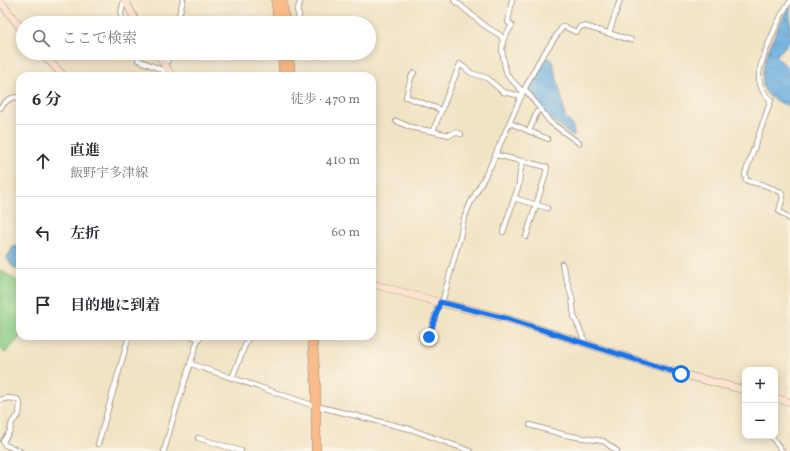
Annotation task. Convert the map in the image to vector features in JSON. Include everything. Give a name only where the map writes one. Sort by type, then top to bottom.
[{"type":"highway","points":[[276,0],[277,16]]},
{"type":"highway","points":[[282,0],[284,16]]},
{"type":"highway","points":[[283,60],[284,72]]},
{"type":"highway","points":[[289,60],[290,72]]},
{"type":"highway","points":[[312,340],[319,407],[316,451]]},
{"type":"highway","points":[[317,340],[322,451]]},
{"type":"main road","points":[[124,0],[133,16]]},
{"type":"main road","points":[[0,1],[16,22]]},
{"type":"main road","points":[[48,60],[60,72]]},
{"type":"main road","points":[[162,60],[170,72]]},
{"type":"main road","points":[[376,285],[505,318],[681,374],[742,389]]},
{"type":"main road","points":[[778,399],[790,402]]},
{"type":"street","points":[[121,16],[124,0]]},
{"type":"street","points":[[179,16],[183,0]]},
{"type":"street","points":[[299,16],[297,11],[301,0]]},
{"type":"street","points":[[454,0],[485,26],[497,32],[502,40],[504,61],[508,75],[550,122],[579,143]]},
{"type":"street","points":[[502,40],[512,25],[508,22],[512,0]]},
{"type":"street","points":[[609,33],[620,0]]},
{"type":"street","points":[[789,1],[760,68],[759,79],[761,86],[766,95],[772,100],[745,174],[746,180],[781,192],[782,197],[779,211],[790,219]]},
{"type":"street","points":[[429,337],[441,302],[461,233],[463,221],[470,204],[496,155],[523,92],[539,61],[563,26],[576,32],[581,26],[584,26],[632,40]]},
{"type":"street","points":[[138,60],[165,72]]},
{"type":"street","points":[[166,65],[168,60]]},
{"type":"street","points":[[433,131],[460,64],[471,72],[487,78],[503,92],[523,92]]},
{"type":"street","points":[[414,73],[411,77],[406,97],[442,110]]},
{"type":"street","points":[[0,108],[10,98],[16,96]]},
{"type":"street","points":[[529,131],[537,112]]},
{"type":"street","points":[[396,122],[410,128],[450,135],[455,132],[461,134]]},
{"type":"street","points":[[510,123],[548,139]]},
{"type":"street","points":[[496,155],[547,167],[546,177],[526,237]]},
{"type":"street","points":[[503,232],[519,184],[523,161]]},
{"type":"street","points":[[514,198],[547,208]]},
{"type":"street","points":[[562,264],[572,298],[574,316],[586,344]]},
{"type":"street","points":[[98,444],[127,340]]},
{"type":"street","points":[[164,451],[198,340]]},
{"type":"street","points":[[232,378],[247,340]]},
{"type":"street","points":[[191,364],[319,407],[410,429],[470,451]]},
{"type":"street","points":[[0,400],[8,398],[17,399],[20,403],[19,415],[12,422],[10,431],[3,441],[5,445],[20,451]]},
{"type":"street","points":[[530,425],[565,435],[603,441],[617,451]]},
{"type":"street","points":[[198,438],[240,451]]},
{"type":"street","points":[[773,439],[782,451]]},
{"type":"green space","points":[[0,270],[16,280],[16,340],[17,340],[5,353],[0,349]]},
{"type":"water","points":[[790,5],[790,42],[776,56],[790,70],[790,107],[770,97],[764,89],[763,79],[767,54]]},
{"type":"water","points":[[546,57],[552,60],[565,117],[572,125],[575,135],[573,136],[548,116],[533,97],[531,91],[532,83]]},
{"type":"water","points":[[13,247],[16,247],[16,268],[12,266],[7,258]]},
{"type":"route","points":[[429,337],[440,302],[505,318],[681,374]]}]
